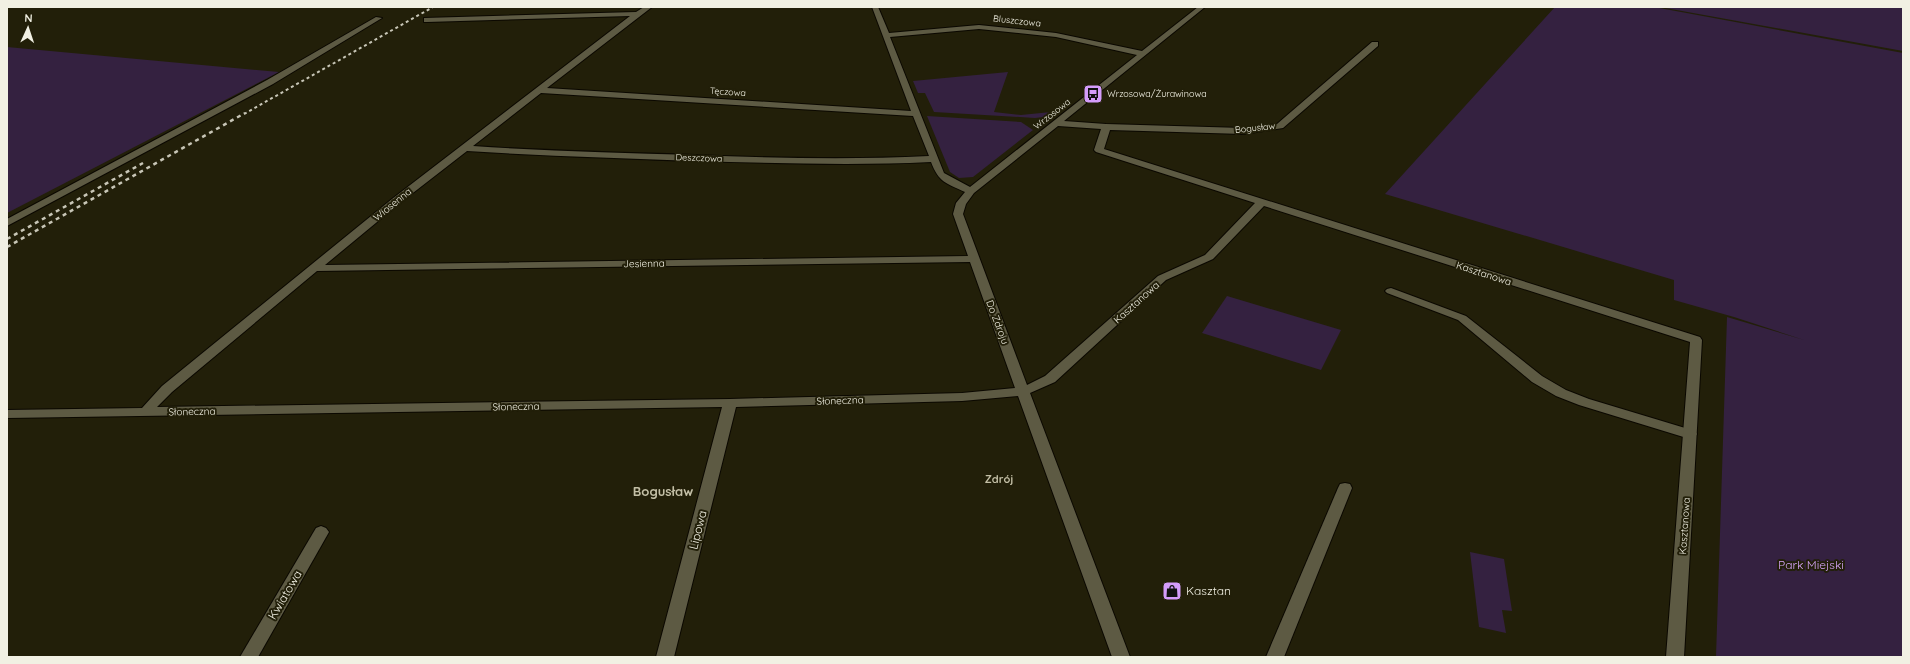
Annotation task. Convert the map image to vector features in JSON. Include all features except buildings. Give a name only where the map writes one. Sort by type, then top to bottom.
[{"type":"street","name":"Wiosenna","points":[[145,412],[167,389],[396,201],[649,7]]},
{"type":"street","points":[[874,7],[940,174],[944,178],[971,191]]},
{"type":"street","name":"Wrzosowa","points":[[971,191],[1202,7]]},
{"type":"street","points":[[427,20],[638,14]]},
{"type":"street","points":[[7,223],[270,82],[378,18]]},
{"type":"street","name":"Bluszczowa","points":[[886,35],[979,27],[1056,35],[1144,54]]},
{"type":"street","name":"Bogusław","points":[[1058,123],[1106,127],[1242,131],[1280,126],[1375,44]]},
{"type":"street","name":"Tęczowa","points":[[539,90],[916,114]]},
{"type":"street","points":[[1106,127],[1099,150],[1262,202]]},
{"type":"street","name":"Deszczowa","points":[[464,148],[536,153],[789,161],[896,161],[934,159]]},
{"type":"street","name":"Do Zdroju","points":[[971,191],[961,203],[958,214],[1121,657]]},
{"type":"street","name":"Kasztanowa","points":[[1024,391],[1050,379],[1162,278],[1209,257],[1262,202],[1696,340],[1675,657]]},
{"type":"street","name":"Jesienna","points":[[315,268],[974,259]]},
{"type":"street","points":[[1391,291],[1462,318],[1537,379],[1561,393],[1584,402],[1690,434]]},
{"type":"street","name":"Słoneczna","points":[[7,414],[730,403],[962,397],[1024,391]]},
{"type":"street","name":"Lipowa","points":[[666,657],[730,403]]},
{"type":"street","points":[[1275,657],[1344,488]]},
{"type":"street","name":"Kwiatowa","points":[[249,657],[321,532]]},
{"type":"green space","name":"Park Miejski","points":[[1555,7],[1654,7],[1903,53],[1903,657],[1716,657],[1727,317],[1804,340],[1734,317],[1674,300],[1674,280],[1385,194]]},
{"type":"green space","points":[[1660,7],[1903,7],[1903,51]]},
{"type":"green space","points":[[7,47],[279,72],[7,213]]},
{"type":"green space","points":[[1008,72],[994,112],[1021,115],[1051,112],[1044,117],[1035,118],[934,112],[925,93],[918,93],[913,81]]},
{"type":"green space","points":[[927,116],[1021,122],[1033,130],[973,177],[959,178],[950,172]]},
{"type":"green space","points":[[1227,296],[1341,330],[1321,370],[1202,333]]},
{"type":"green space","points":[[1470,552],[1504,559],[1512,611],[1502,610],[1506,633],[1479,627]]},
{"type":"railway","points":[[244,114],[433,7]]},
{"type":"railway","points":[[7,247],[245,113]]},
{"type":"railway","points":[[7,239],[143,163]]},
{"type":"place","name":"Wrzosowa/Żurawinowa","points":[[1093,94]]},
{"type":"place","name":"Kasztan","points":[[1172,591]]},
{"type":"district","name":"Zdrój","points":[[999,479]]},
{"type":"district","name":"Bogusław","points":[[663,491]]}]
